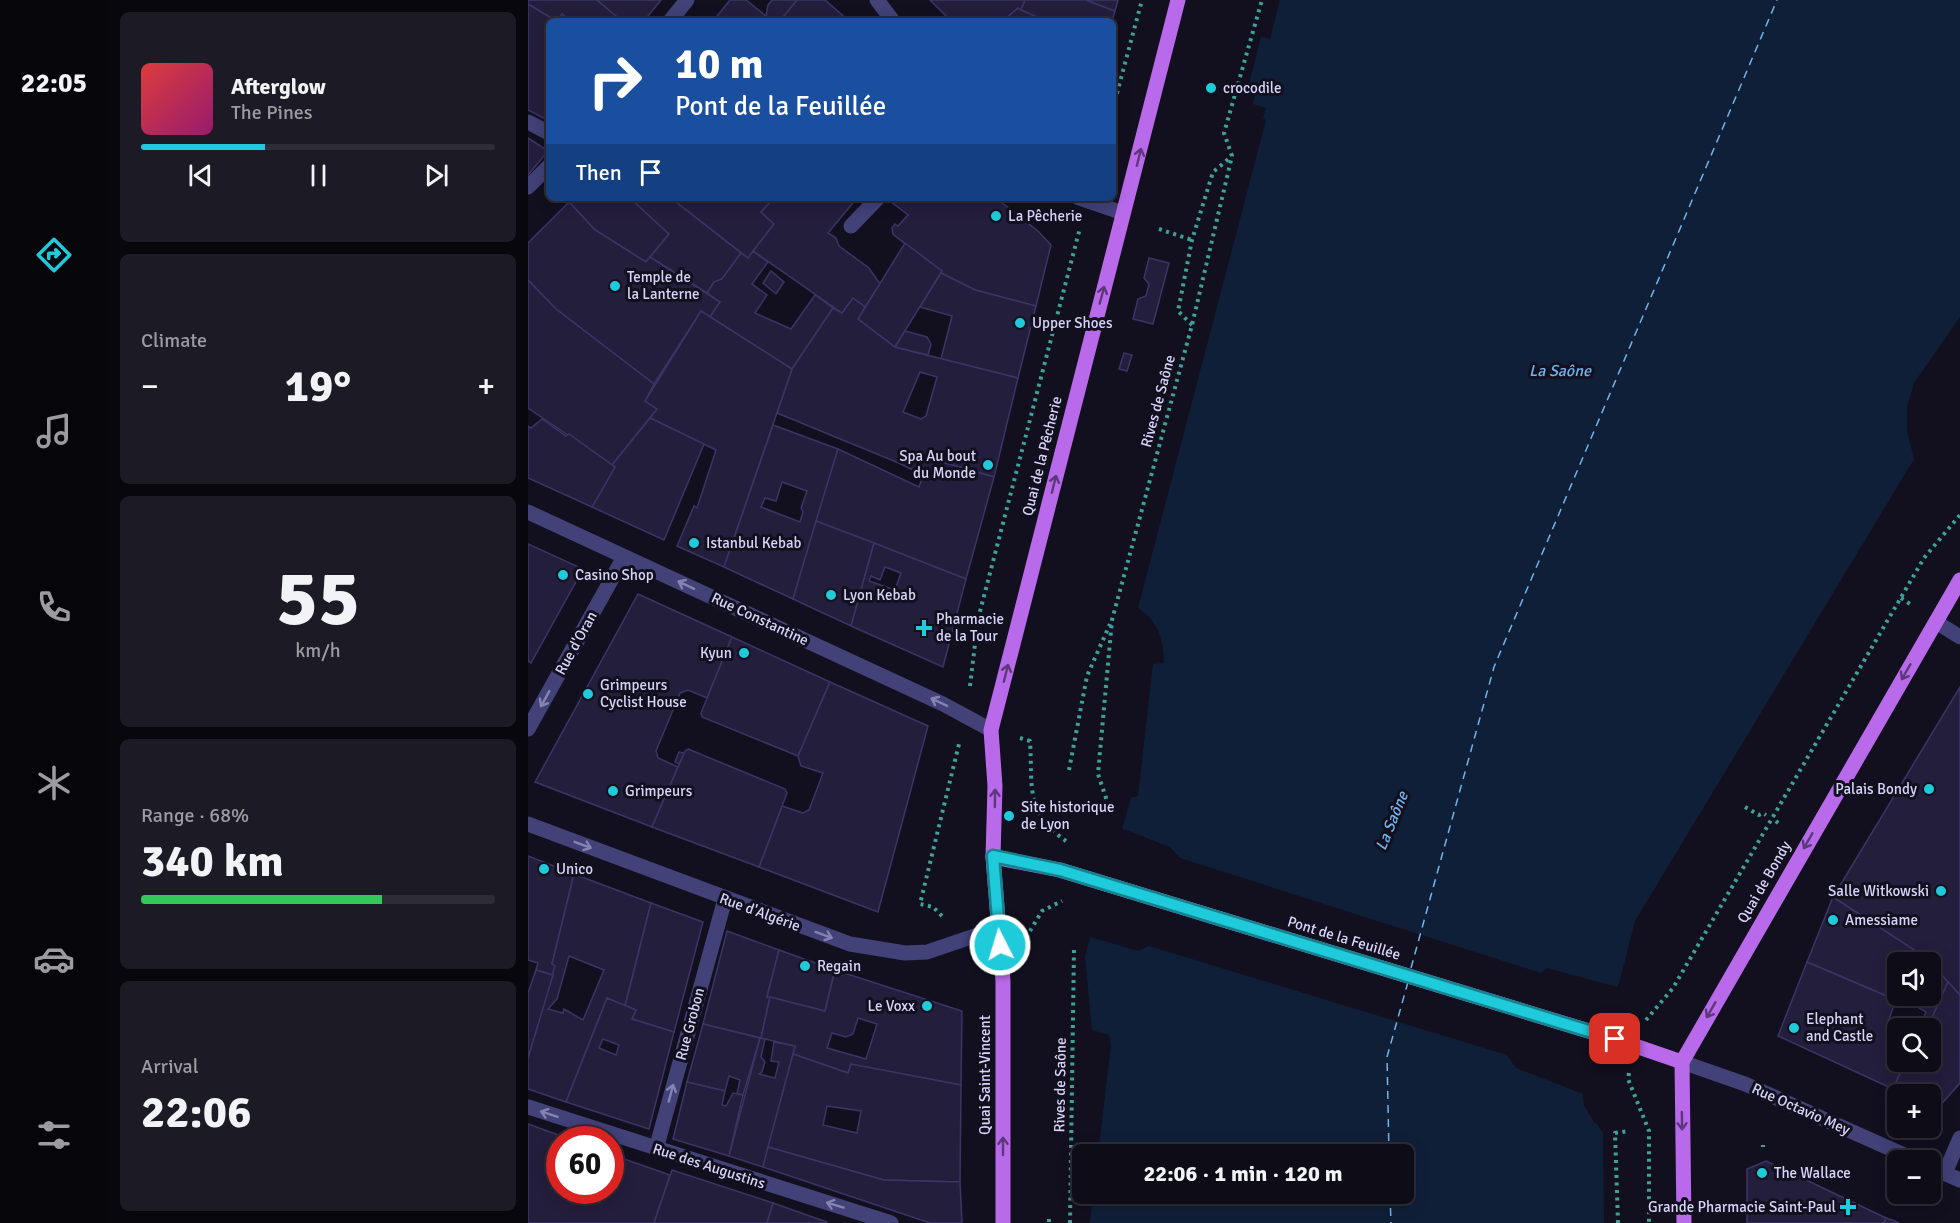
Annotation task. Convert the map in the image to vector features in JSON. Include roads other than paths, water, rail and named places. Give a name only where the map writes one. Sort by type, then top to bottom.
[{"type":"main road","name":"Quai de la Pêcherie","points":[[998,928],[993,856],[995,786],[991,730],[1178,0]]},
{"type":"main road","name":"Quai de Bondy","points":[[1682,1062],[1960,580]]},
{"type":"main road","name":"Pont de la Feuillée","points":[[993,856],[1066,872],[1615,1039],[1682,1062]]},
{"type":"main road","name":"Quai Saint-Vincent","points":[[998,928],[1003,998],[1003,1223]]},
{"type":"main road","points":[[1682,1062],[1684,1223]]},
{"type":"street","points":[[672,18],[687,0]]},
{"type":"street","points":[[877,0],[890,18]]},
{"type":"street","points":[[528,122],[546,131]]},
{"type":"street","points":[[528,187],[546,169]]},
{"type":"street","points":[[851,226],[875,201]]},
{"type":"street","points":[[1086,201],[1123,213]]},
{"type":"street","name":"Rue Constantine","points":[[528,512],[943,704],[991,730]]},
{"type":"street","name":"Rue d'Oran","points":[[528,729],[624,557]]},
{"type":"street","points":[[1936,622],[1960,637]]},
{"type":"street","name":"Rue d'Algérie","points":[[528,824],[850,944],[905,953],[927,952],[998,928]]},
{"type":"street","name":"Rue Grobon","points":[[656,1149],[725,899]]},
{"type":"street","name":"Rue Octavio Mey","points":[[1682,1062],[1745,1084],[1893,1150]]},
{"type":"street","name":"Rue des Augustins","points":[[528,1107],[891,1223]]},
{"type":"street","points":[[1945,1173],[1960,1138]]},
{"type":"street","points":[[1941,1171],[1960,1180]]},
{"type":"water","name":"La Saône","points":[[1280,0],[1960,0],[1960,317],[1914,383],[1907,407],[1907,431],[1914,459],[1635,921],[1621,976],[1583,1094],[1584,1105],[1603,1133],[1604,1223],[1090,1223],[1092,1204],[1414,1204],[1414,1144],[1099,1144],[1111,1045],[1109,1035],[1092,1030],[1085,956],[1131,798],[1138,796],[1153,664],[1164,663],[1163,647],[1155,625],[1138,608],[1266,120],[1263,118],[1266,108],[1253,104],[1255,96],[1247,92],[1261,37],[1270,39]]},
{"type":"place","name":"crocodile","points":[[1211,88]]},
{"type":"place","name":"La Pêcherie","points":[[996,216]]},
{"type":"place","name":"Temple de la Lanterne","points":[[615,286]]},
{"type":"place","name":"Upper Shoes","points":[[1020,323]]},
{"type":"place","name":"Spa Au bout du Monde","points":[[988,465]]},
{"type":"place","name":"Istanbul Kebab","points":[[694,543]]},
{"type":"place","name":"Casino Shop","points":[[563,575]]},
{"type":"place","name":"Lyon Kebab","points":[[831,595]]},
{"type":"place","name":"Pharmacie de la Tour","points":[[924,628]]},
{"type":"place","name":"Kyun","points":[[744,653]]},
{"type":"place","name":"Grimpeurs Cyclist House","points":[[588,694]]},
{"type":"place","name":"Palais Bondy","points":[[1929,789]]},
{"type":"place","name":"Grimpeurs","points":[[613,791]]},
{"type":"place","name":"Site historique de Lyon","points":[[1009,816]]},
{"type":"place","name":"Unico","points":[[544,869]]},
{"type":"place","name":"Salle Witkowski","points":[[1941,891]]},
{"type":"place","name":"Amessiame","points":[[1833,920]]},
{"type":"place","name":"Regain","points":[[805,966]]},
{"type":"place","name":"Le Voxx","points":[[927,1006]]},
{"type":"place","name":"Elephant and Castle","points":[[1794,1028]]},
{"type":"place","name":"The Wallace","points":[[1762,1173]]},
{"type":"place","name":"Grande Pharmacie Saint-Paul","points":[[1848,1207]]}]
